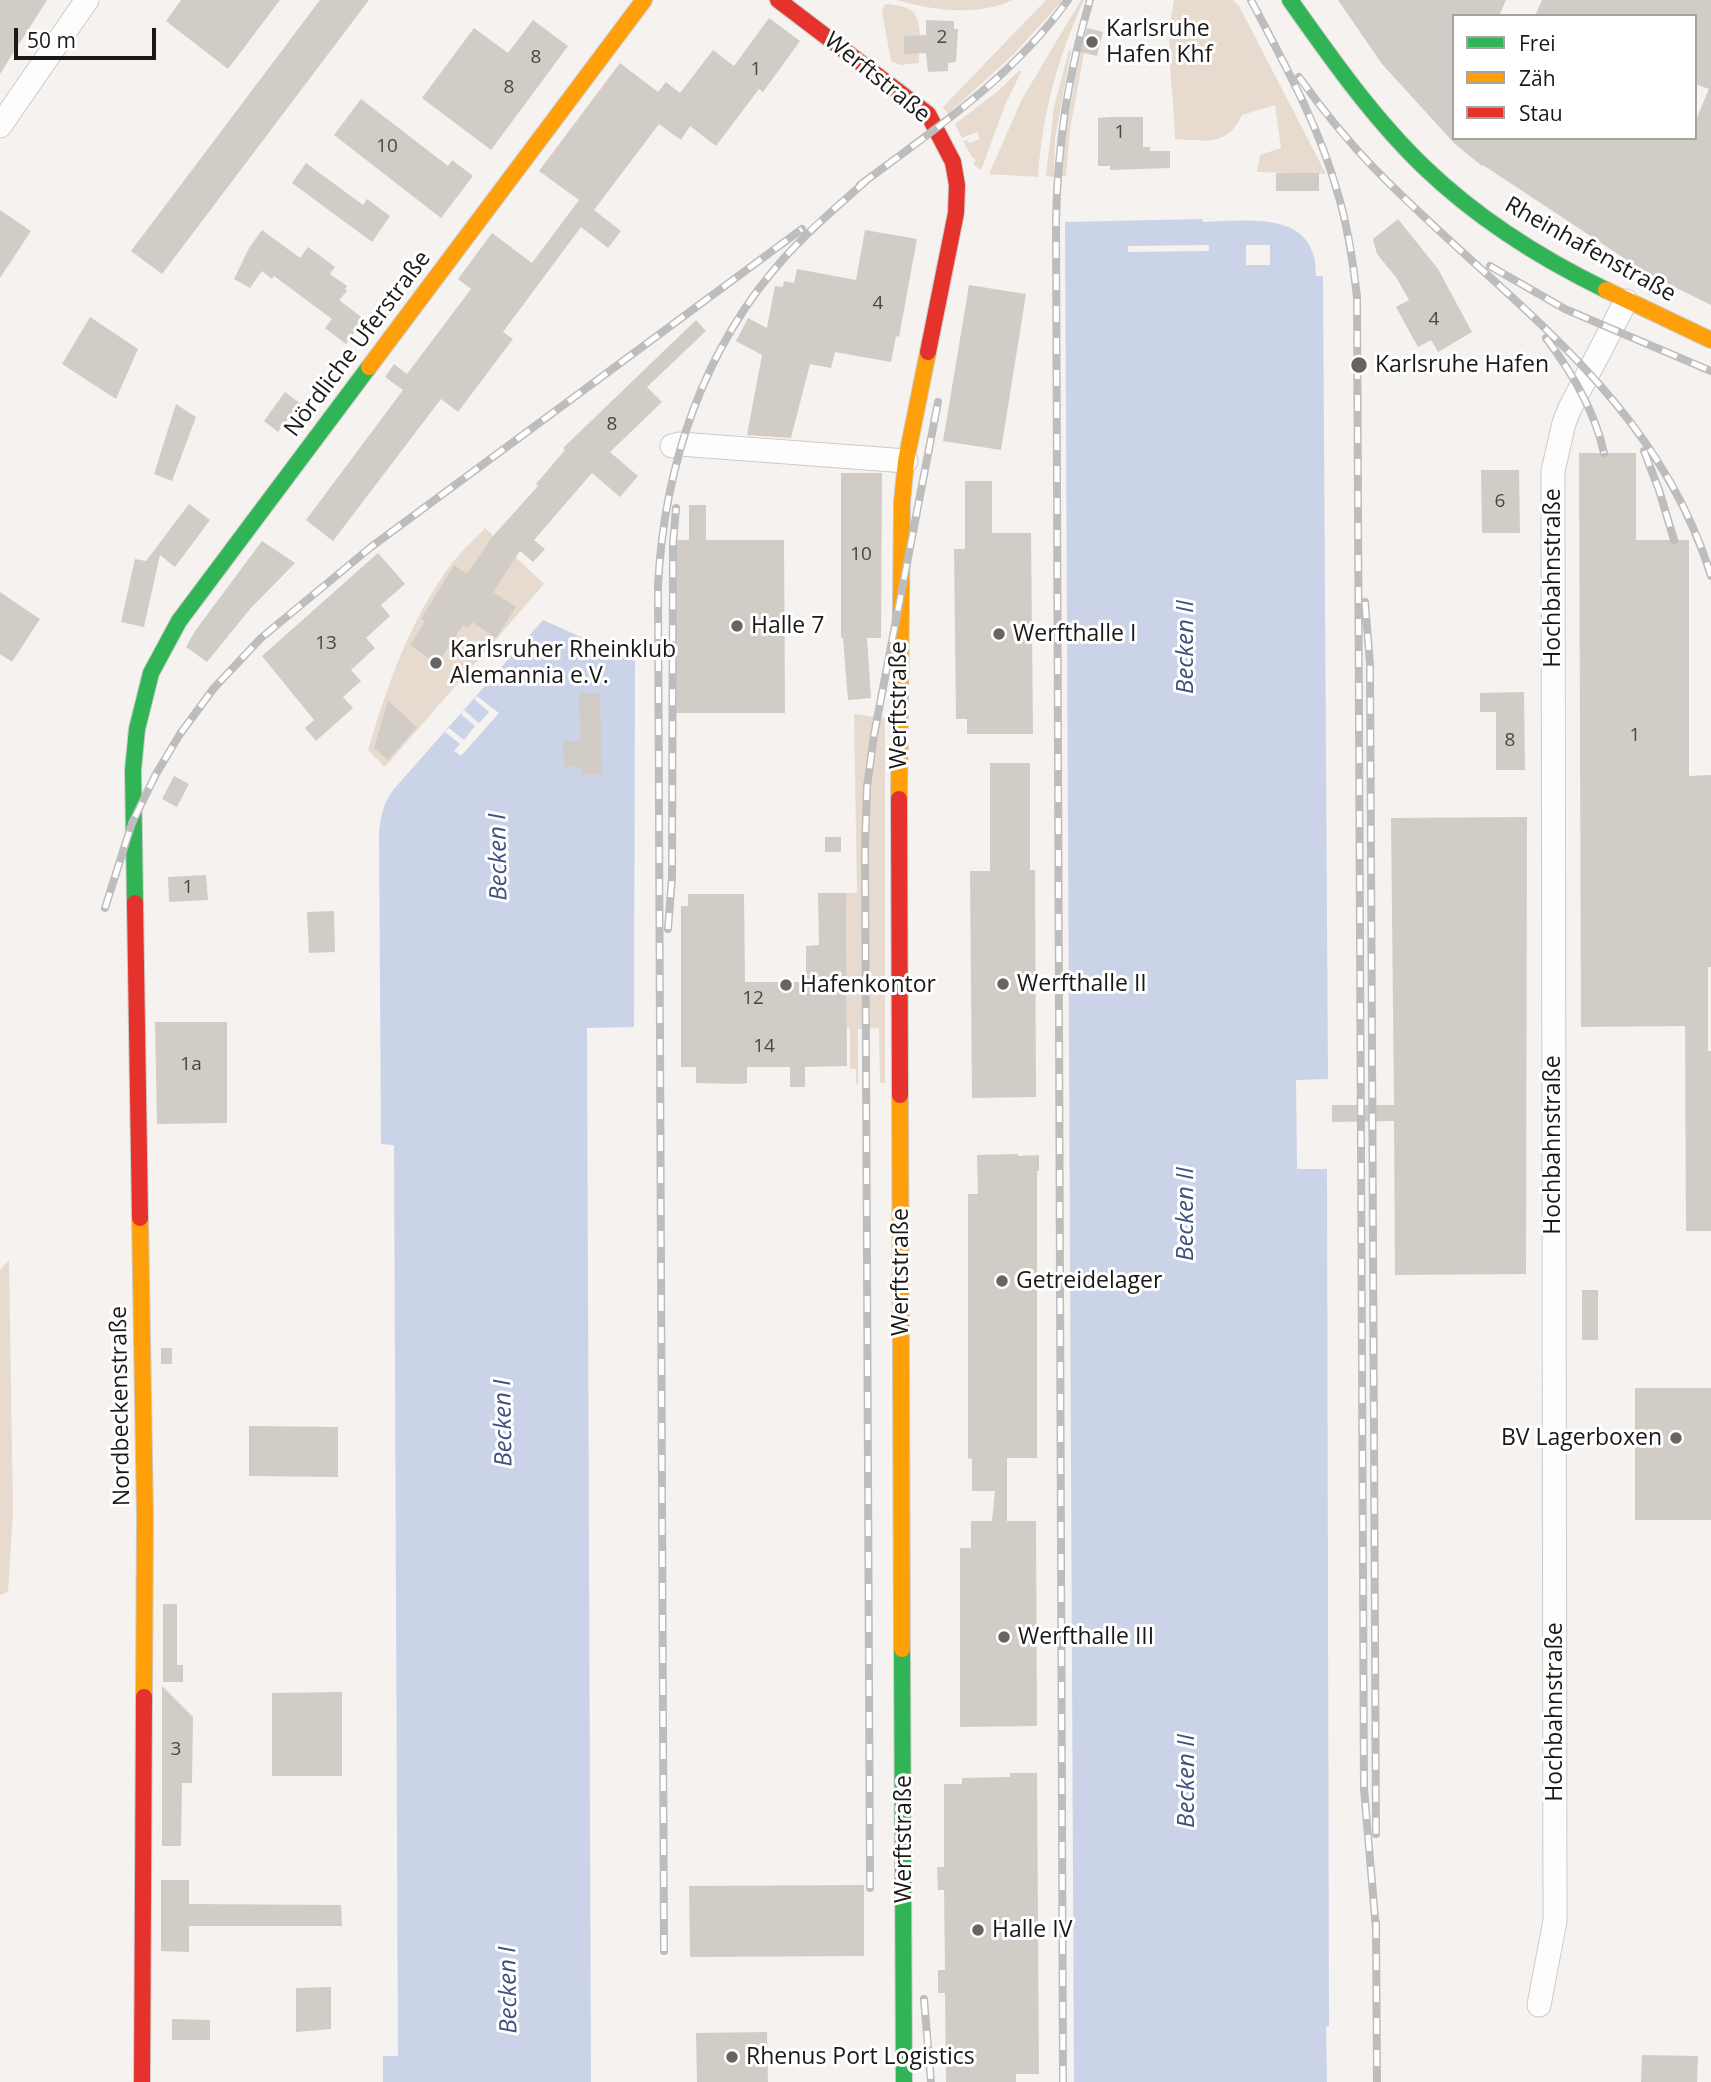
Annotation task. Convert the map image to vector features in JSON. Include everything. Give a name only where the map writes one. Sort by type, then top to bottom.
[{"type":"street","points":[[0,126],[88,0]]},
{"type":"street","name":"Nördliche Uferstraße","points":[[137,729],[151,673],[179,621],[644,0]]},
{"type":"street","name":"Werftstraße","points":[[778,0],[928,114],[953,162],[957,185],[956,213],[906,461],[902,502],[899,719],[904,2082]]},
{"type":"street","name":"Rheinhafenstraße","points":[[1290,0],[1381,120],[1424,167],[1464,202],[1506,233],[1549,259],[1626,301],[1711,340]]},
{"type":"street","name":"Hochbahnstraße","points":[[1539,2005],[1555,1911],[1553,471],[1570,408],[1626,301]]},
{"type":"street","points":[[672,446],[680,444],[906,461]]},
{"type":"street","name":"Nordbeckenstraße","points":[[137,729],[132,823],[145,1517],[142,2082]]},
{"type":"shaded area","points":[[897,0],[1013,0],[985,8],[955,10],[925,7]]},
{"type":"shaded area","points":[[1046,0],[1063,0],[1013,55],[948,114],[943,107]]},
{"type":"shaded area","points":[[1081,0],[1084,0],[1066,43],[1047,108],[1038,177],[989,174],[1022,99]]},
{"type":"shaded area","points":[[1174,0],[1233,0],[1239,6],[1326,174],[1257,172],[1260,155],[1281,148],[1275,105],[1242,115],[1229,133],[1214,140],[1175,139],[1170,52]]},
{"type":"shaded area","points":[[884,5],[910,10],[917,19],[920,34],[919,63],[900,65],[891,61],[882,11]]},
{"type":"shaded area","points":[[1069,50],[1055,139],[1054,177],[1046,176],[1054,107]]},
{"type":"shaded area","points":[[1080,52],[1084,53],[1070,130],[1066,176],[1061,176],[1063,147]]},
{"type":"shaded area","points":[[1020,70],[981,170],[973,164],[976,160],[963,141],[970,143],[980,139],[977,132],[962,138],[955,124],[997,92]]},
{"type":"shaded area","name":"Karlsruher Rheinklub Alemannia e.V.","points":[[485,528],[544,584],[385,767],[368,750],[412,629],[452,563]]},
{"type":"shaded area","points":[[854,714],[885,718],[885,1083],[880,1083],[879,1028],[858,1029],[858,1084],[856,1069],[850,1069],[846,893],[857,893]]},
{"type":"shaded area","points":[[9,1260],[13,1512],[8,1592],[0,1595],[0,1270]]},
{"type":"water","name":"Becken II","points":[[1202,219],[1203,222],[1259,221],[1293,229],[1305,239],[1313,254],[1316,276],[1323,276],[1328,1079],[1296,1080],[1297,1169],[1327,1169],[1327,2082],[1074,2082],[1065,222]]},
{"type":"water","name":"Becken I","points":[[543,620],[635,661],[634,1027],[587,1028],[591,2082],[383,2082],[383,2056],[398,2056],[394,1145],[381,1144],[379,832],[384,809],[394,789]]},
{"type":"pier","points":[[1209,245],[1209,251],[1128,252],[1128,246]]},
{"type":"pier","points":[[1246,245],[1270,245],[1270,265],[1246,265]]},
{"type":"pier","points":[[477,696],[499,713],[461,756],[454,751],[460,744],[445,732],[449,728],[464,740],[475,726],[461,714],[464,710],[479,723],[489,712],[474,699]]},
{"type":"building","points":[[0,0],[47,0],[0,74]]},
{"type":"building","points":[[181,0],[280,0],[228,69],[166,21]]},
{"type":"building","points":[[320,0],[369,0],[162,274],[131,251]]},
{"type":"building","points":[[1338,0],[1506,0],[1500,14],[1452,14],[1452,140],[1697,140],[1697,117],[1709,89],[1697,85],[1697,14],[1536,14],[1542,0],[1711,0],[1711,305],[1648,274],[1482,166],[1454,143],[1382,64]]},
{"type":"building","points":[[769,18],[800,41],[763,92],[759,89],[716,146],[690,126],[681,140],[659,124],[594,210],[621,231],[608,248],[581,227],[503,332],[513,339],[458,412],[441,399],[333,541],[306,520],[403,390],[385,377],[394,364],[407,374],[471,289],[458,279],[492,233],[532,263],[579,200],[539,171],[620,63],[658,92],[666,82],[680,93],[713,50],[734,66]]},
{"type":"building","points":[[533,20],[568,46],[491,150],[422,98],[474,28],[508,53]]},
{"type":"building","points":[[926,20],[954,21],[954,29],[958,29],[956,62],[948,63],[948,71],[928,72],[926,53],[904,54],[904,36],[926,35]]},
{"type":"building","name":"Karlsruhe Hafen Khf","points":[[1087,28],[1103,32],[1097,56],[1080,52]]},
{"type":"building","points":[[361,99],[448,166],[452,160],[473,176],[441,218],[334,135]]},
{"type":"building","points":[[1143,117],[1143,147],[1150,147],[1150,151],[1170,151],[1170,168],[1110,170],[1110,166],[1098,166],[1098,118]]},
{"type":"building","points":[[306,163],[363,205],[367,199],[390,216],[372,242],[292,183]]},
{"type":"building","points":[[1276,173],[1319,173],[1319,191],[1276,191]]},
{"type":"building","points":[[0,210],[31,231],[0,278]]},
{"type":"building","points":[[1398,219],[1438,269],[1472,332],[1438,352],[1431,340],[1418,347],[1396,307],[1409,300],[1396,277],[1377,254],[1373,239]]},
{"type":"building","points":[[262,230],[300,258],[308,247],[335,267],[330,274],[347,286],[347,291],[339,300],[364,319],[346,344],[325,328],[332,319],[274,276],[272,279],[262,271],[250,288],[234,279],[249,248]]},
{"type":"building","points":[[865,230],[917,239],[899,337],[896,336],[891,362],[835,352],[831,368],[810,364],[791,438],[747,435],[762,355],[736,341],[748,318],[767,328],[775,286],[783,287],[784,281],[794,283],[797,269],[856,280]]},
{"type":"building","points":[[969,285],[1026,294],[1001,450],[943,441]]},
{"type":"building","points":[[90,317],[138,349],[116,399],[62,364]]},
{"type":"building","points":[[696,320],[706,331],[647,387],[662,402],[610,452],[638,476],[620,497],[592,473],[534,540],[545,549],[533,562],[520,551],[493,592],[516,607],[496,638],[472,622],[468,628],[463,625],[437,664],[410,645],[425,621],[421,619],[454,565],[467,574],[493,536],[538,486],[536,484],[565,450],[563,448]]},
{"type":"building","points":[[285,392],[300,403],[278,432],[264,421]]},
{"type":"building","points":[[176,404],[196,417],[172,481],[154,474]]},
{"type":"building","points":[[1579,453],[1636,453],[1636,540],[1689,540],[1689,776],[1711,775],[1708,1051],[1711,1051],[1711,1231],[1686,1231],[1685,1026],[1581,1027]]},
{"type":"building","points":[[1481,470],[1519,470],[1520,533],[1482,533]]},
{"type":"building","points":[[841,473],[882,473],[881,638],[867,638],[871,698],[848,700],[841,638]]},
{"type":"building","name":"Werfthalle I","points":[[965,481],[992,481],[992,533],[1031,533],[1033,734],[967,734],[967,719],[956,719],[954,549],[965,549]]},
{"type":"building","points":[[189,504],[210,520],[175,567],[160,555],[144,627],[121,622],[135,559],[146,561]]},
{"type":"building","name":"Halle 7","points":[[689,505],[706,505],[706,540],[784,540],[785,713],[669,713],[669,540],[689,540]]},
{"type":"building","points":[[262,541],[295,563],[250,609],[207,662],[186,647]]},
{"type":"building","points":[[378,553],[405,584],[381,605],[390,616],[366,638],[375,648],[351,670],[361,681],[343,697],[353,708],[316,741],[305,728],[314,720],[262,656]]},
{"type":"building","points":[[0,592],[40,619],[12,662],[0,654]]},
{"type":"building","points":[[1524,692],[1525,770],[1496,770],[1496,712],[1480,712],[1480,693]]},
{"type":"building","points":[[579,693],[600,693],[602,775],[581,775],[581,767],[564,767],[563,741],[580,741]]},
{"type":"building","points":[[388,701],[417,727],[388,760],[374,748]]},
{"type":"building","name":"Werfthalle II","points":[[990,763],[1030,763],[1030,870],[1035,870],[1036,1097],[972,1098],[970,871],[990,871]]},
{"type":"building","points":[[174,776],[189,784],[177,807],[162,799]]},
{"type":"building","points":[[1527,817],[1526,1274],[1395,1275],[1394,1121],[1332,1122],[1332,1105],[1394,1105],[1391,818]]},
{"type":"building","points":[[825,837],[841,837],[841,852],[825,852]]},
{"type":"building","points":[[206,875],[208,900],[169,902],[168,877]]},
{"type":"building","points":[[818,893],[846,893],[847,1066],[805,1067],[805,1087],[790,1087],[790,1067],[747,1067],[747,1083],[696,1083],[696,1067],[681,1067],[681,906],[688,906],[688,894],[744,894],[745,982],[806,982],[806,946],[819,945]]},
{"type":"building","points":[[334,911],[335,952],[309,953],[307,912]]},
{"type":"building","points":[[155,1022],[227,1022],[227,1123],[157,1124]]},
{"type":"building","points":[[977,1155],[1039,1155],[1037,1458],[1007,1458],[1007,1521],[1036,1521],[1037,1726],[960,1727],[960,1548],[971,1548],[971,1521],[992,1521],[995,1491],[972,1491],[972,1459],[968,1458],[968,1194],[978,1194]]},
{"type":"building","points":[[1582,1290],[1598,1290],[1598,1340],[1582,1340]]},
{"type":"building","points":[[161,1348],[172,1348],[172,1364],[161,1364]]},
{"type":"building","points":[[1635,1388],[1711,1388],[1711,1520],[1635,1520]]},
{"type":"building","points":[[249,1426],[338,1427],[338,1477],[249,1476]]},
{"type":"building","points":[[163,1604],[177,1604],[177,1665],[183,1665],[183,1682],[163,1682]]},
{"type":"building","points":[[162,1686],[193,1717],[192,1783],[182,1783],[181,1846],[162,1846]]},
{"type":"building","points":[[342,1692],[342,1776],[272,1776],[272,1693]]},
{"type":"building","name":"Halle IV","points":[[1010,1773],[1037,1773],[1039,2074],[1016,2074],[1016,2082],[946,2082],[945,1993],[938,1993],[938,1970],[945,1970],[944,1890],[938,1890],[937,1867],[944,1867],[944,1784],[962,1784],[962,1778],[1010,1777]]},
{"type":"building","points":[[161,1880],[189,1880],[189,1904],[341,1905],[342,1926],[189,1926],[189,1952],[161,1951]]},
{"type":"building","points":[[864,1885],[864,1956],[690,1957],[689,1886]]},
{"type":"building","points":[[331,1987],[331,2029],[296,2032],[296,1988]]},
{"type":"building","points":[[172,2019],[210,2020],[210,2040],[172,2040]]},
{"type":"building","name":"Rhenus Port Logistics","points":[[767,2032],[768,2082],[697,2082],[696,2033]]},
{"type":"building","points":[[1642,2055],[1698,2056],[1697,2082],[1641,2082]]},
{"type":"railway","points":[[860,185],[998,78],[1023,54],[1068,0]]},
{"type":"railway","points":[[1063,2082],[1056,219],[1066,108],[1090,0]]},
{"type":"railway","points":[[1251,0],[1299,93],[1329,166],[1347,230],[1357,297],[1364,1789],[1376,1929]]},
{"type":"railway","points":[[1299,77],[1334,124],[1373,167],[1521,305],[1568,351],[1612,400],[1652,452],[1685,511],[1711,576]]},
{"type":"railway","points":[[664,1951],[658,586],[662,541],[679,453],[710,369],[731,330],[756,292],[785,257],[867,180]]},
{"type":"railway","points":[[105,908],[132,823],[156,774],[180,734],[214,688],[261,638],[371,547],[802,229]]},
{"type":"railway","points":[[1490,266],[1565,309],[1711,371]]},
{"type":"railway","points":[[1546,338],[1581,392],[1595,422],[1604,453]]},
{"type":"railway","points":[[870,1888],[865,848],[867,787],[874,735],[938,402]]},
{"type":"railway","points":[[1644,451],[1674,540]]},
{"type":"railway","points":[[668,929],[672,877],[673,543],[676,508]]},
{"type":"railway","points":[[1365,602],[1370,664],[1376,1834]]},
{"type":"railway","points":[[1376,1922],[1377,2082]]},
{"type":"railway","points":[[924,1999],[931,2082]]},
{"type":"traffic: fast","points":[[1290,0],[1370,108],[1405,148],[1444,186],[1510,236],[1606,290]]},
{"type":"traffic: fast","points":[[135,903],[133,770],[137,729],[151,673],[179,621],[369,367]]},
{"type":"traffic: fast","points":[[902,1649],[904,2082]]},
{"type":"traffic: slow","points":[[369,367],[644,0]]},
{"type":"traffic: slow","points":[[1606,290],[1711,340]]},
{"type":"traffic: slow","points":[[899,799],[902,502],[906,461],[928,352]]},
{"type":"traffic: slow","points":[[900,1095],[902,1649]]},
{"type":"traffic: slow","points":[[140,1218],[145,1517],[144,1697]]},
{"type":"traffic: jam","points":[[778,0],[928,114],[953,162],[957,185],[956,213],[928,352]]},
{"type":"traffic: jam","points":[[899,799],[900,1095]]},
{"type":"traffic: jam","points":[[135,903],[140,1218]]},
{"type":"traffic: jam","points":[[142,2082],[144,1697]]},
{"type":"place","name":"Karlsruhe Hafen Khf","points":[[1092,42]]},
{"type":"place","name":"Karlsruhe Hafen","points":[[1359,365]]},
{"type":"place","name":"Halle 7","points":[[737,626]]},
{"type":"place","name":"Werfthalle I","points":[[999,634]]},
{"type":"place","name":"Karlsruher Rheinklub Alemannia e.V.","points":[[436,663]]},
{"type":"place","name":"Werfthalle II","points":[[1003,984]]},
{"type":"place","name":"Hafenkontor","points":[[786,985]]},
{"type":"place","name":"Getreidelager","points":[[1002,1281]]},
{"type":"place","name":"BV Lagerboxen","points":[[1676,1438]]},
{"type":"place","name":"Werfthalle III","points":[[1004,1637]]},
{"type":"place","name":"Halle IV","points":[[978,1930]]},
{"type":"place","name":"Rhenus Port Logistics","points":[[732,2057]]}]
